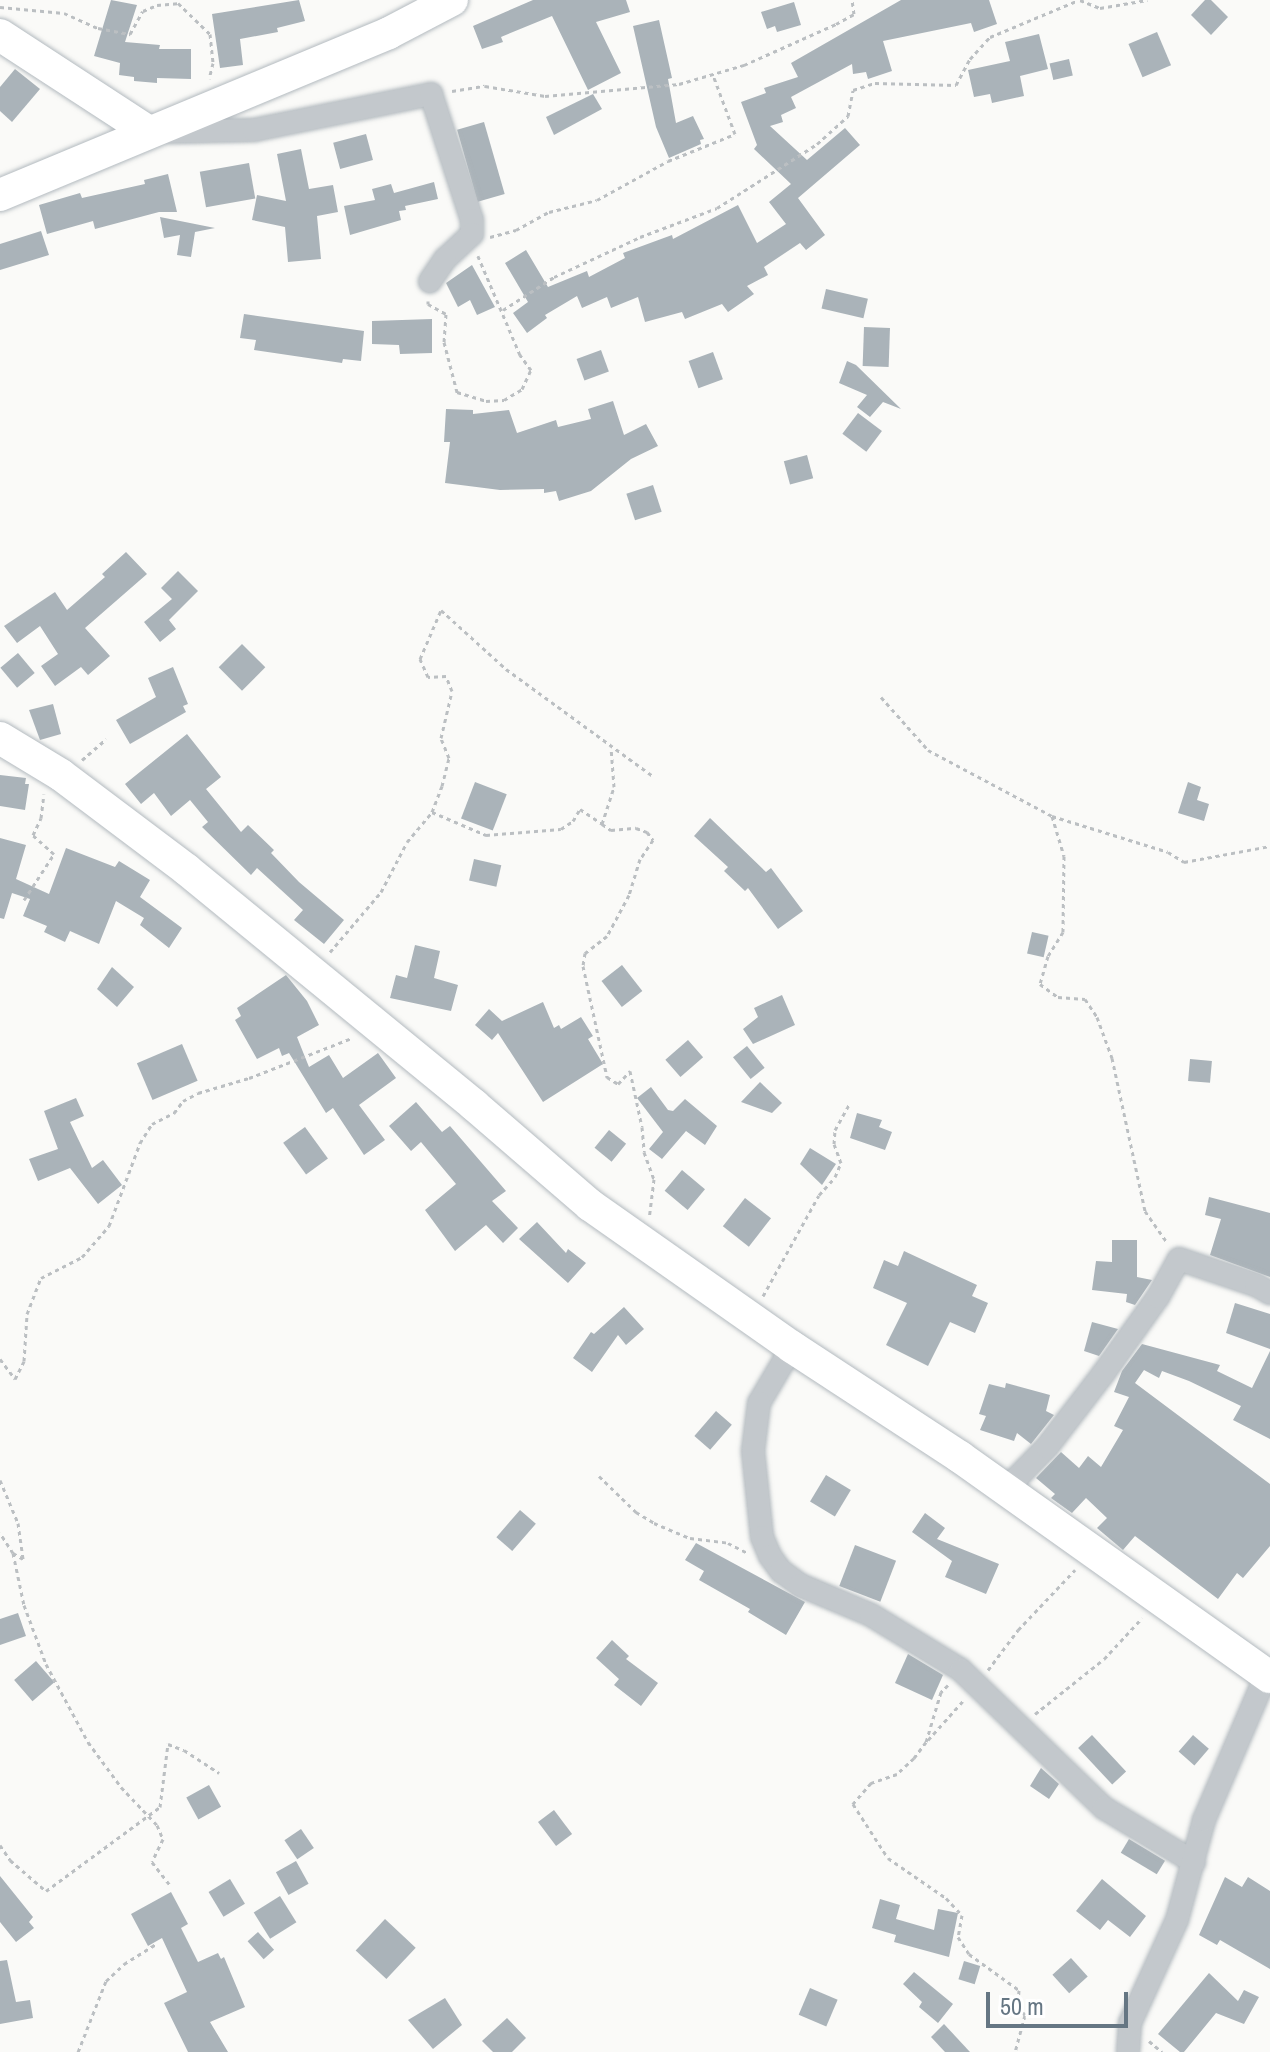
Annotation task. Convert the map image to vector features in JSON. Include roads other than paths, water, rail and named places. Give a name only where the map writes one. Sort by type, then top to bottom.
[{"type":"street","points":[[0,195],[389,33],[452,0]]},
{"type":"street","points":[[0,35],[149,132],[254,130],[431,94],[465,189],[473,238],[445,259],[430,281]]},
{"type":"street","points":[[0,738],[61,775],[198,879],[378,1030],[474,1105],[590,1205],[792,1347],[960,1457],[1092,1554],[1268,1676],[1204,1820],[1177,1920],[1130,2023],[1128,2052]]},
{"type":"street","points":[[1004,1491],[1047,1447],[1103,1374],[1158,1297],[1179,1259],[1256,1285],[1270,1293]]},
{"type":"street","points":[[792,1347],[759,1403],[756,1418],[755,1491],[762,1537],[781,1571],[800,1585],[871,1615],[969,1677],[1104,1808],[1194,1862]]}]
